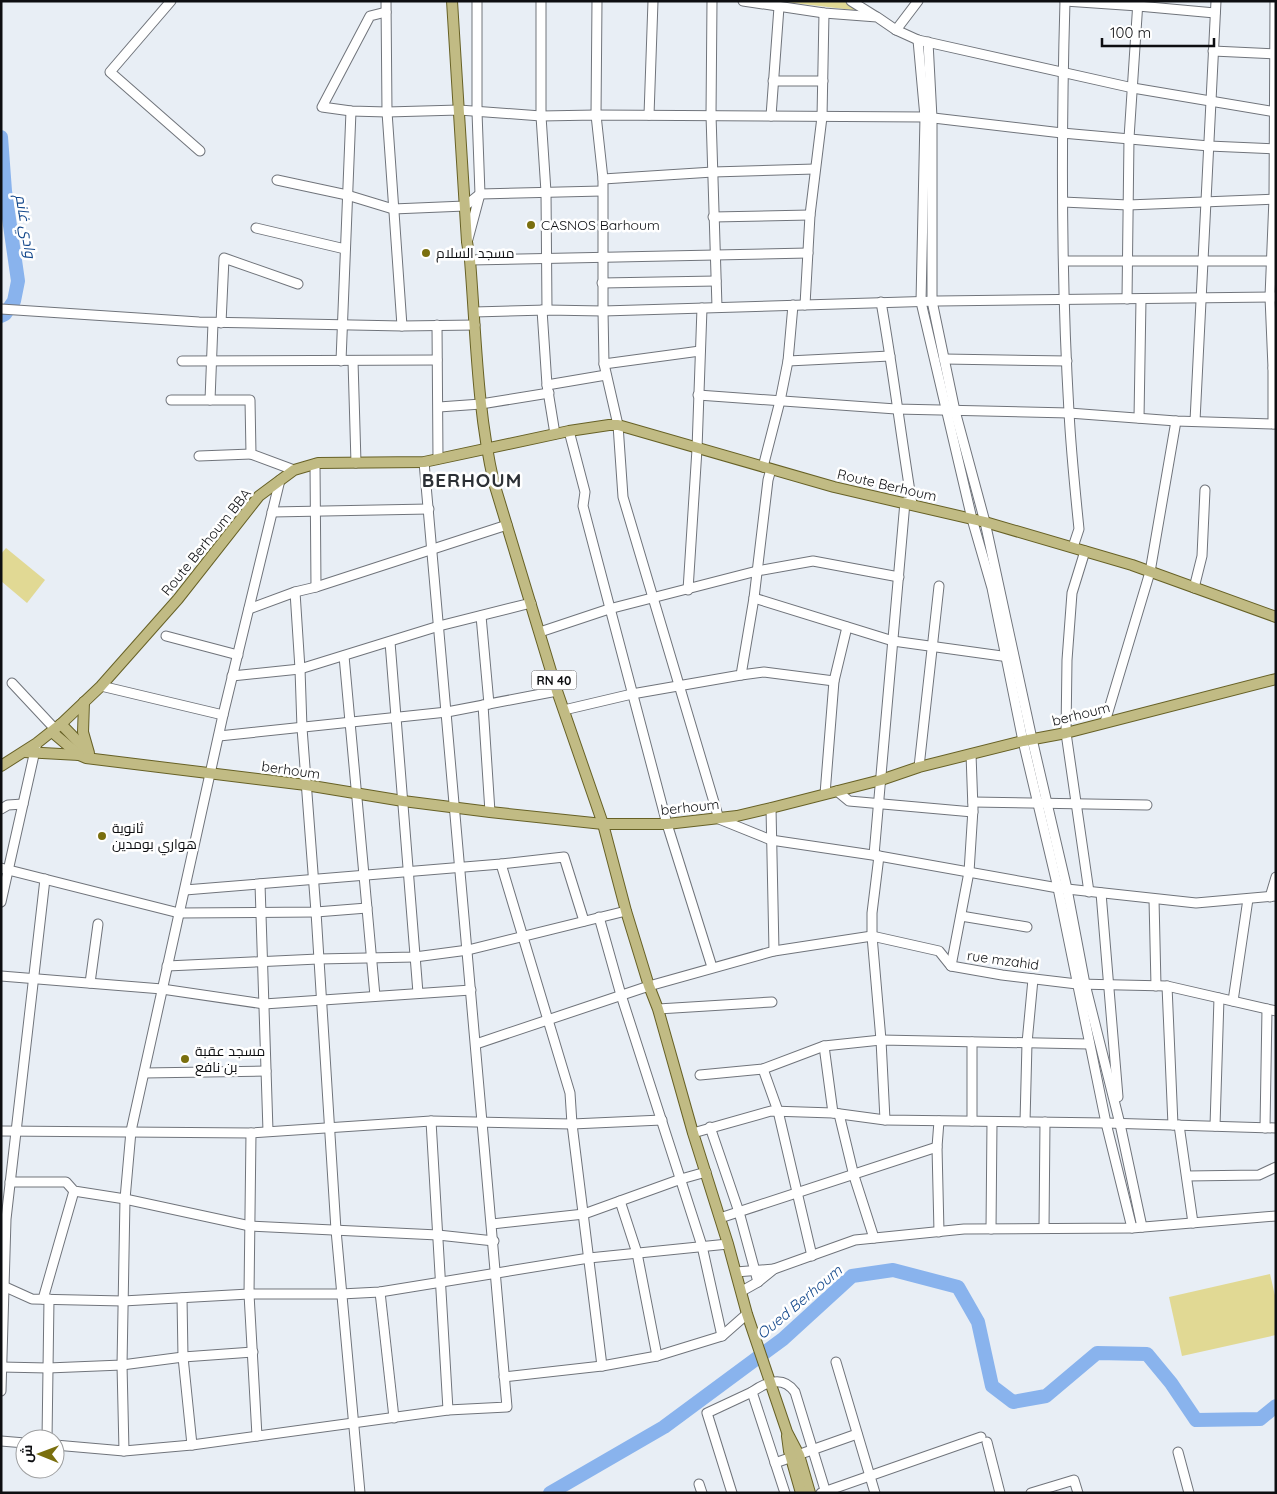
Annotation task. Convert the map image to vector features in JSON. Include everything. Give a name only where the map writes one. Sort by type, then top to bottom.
[{"type":"main road","name":"RN 40","points":[[452,1],[467,242],[486,449],[507,525],[558,691],[603,824],[626,911],[658,1010],[693,1133],[742,1290],[747,1314],[795,1456],[810,1493]]},
{"type":"main road","name":"Route Berhoum","points":[[486,449],[569,431],[618,425],[696,449],[834,487],[986,522],[1073,547],[1276,617]]},
{"type":"main road","name":"Route Berhoum BBA","points":[[36,748],[101,686],[178,599],[259,496],[294,470],[314,464],[424,462],[486,449]]},
{"type":"main road","name":"berhoum","points":[[1,766],[24,752],[36,748],[490,812],[603,824],[667,824],[719,818],[770,808],[881,780],[919,767],[1027,740],[1066,733],[1276,679]]},
{"type":"main road","points":[[84,702],[84,732],[87,756]]},
{"type":"main road","points":[[56,728],[87,756]]},
{"type":"main road","name":"RN 40","points":[[795,1456],[801,1493]]},
{"type":"street","points":[[171,1],[110,72],[200,151]]},
{"type":"street","points":[[386,1],[387,112],[402,326]]},
{"type":"street","points":[[467,242],[480,194],[477,112],[477,1]]},
{"type":"street","points":[[541,1],[542,116],[546,192],[545,310],[548,389],[556,434]]},
{"type":"street","points":[[597,1],[596,115],[603,179],[602,311],[604,364],[618,425],[623,497],[719,818],[771,840],[877,855],[1062,889],[1154,899],[1196,903],[1273,896],[1276,877]]},
{"type":"street","points":[[649,115],[653,1]]},
{"type":"street","points":[[712,1],[711,116],[717,308]]},
{"type":"street","points":[[743,1],[824,13],[877,17]]},
{"type":"street","points":[[852,1],[896,30],[918,40],[1132,88],[1275,112]]},
{"type":"street","points":[[896,30],[918,1]]},
{"type":"street","points":[[1073,547],[1079,529],[1069,412],[1064,300],[1062,133],[1065,1],[1138,4],[1215,13]]},
{"type":"street","points":[[1195,421],[1216,1]]},
{"type":"street","points":[[698,395],[896,409],[1069,412],[1176,421],[1274,424],[1273,297],[1276,1]]},
{"type":"street","points":[[1127,299],[1129,138],[1138,4]]},
{"type":"street","points":[[771,116],[779,7]]},
{"type":"street","points":[[386,12],[370,16],[322,108],[387,112],[458,110],[542,116],[928,117],[1062,133],[1209,146],[1275,149]]},
{"type":"street","points":[[805,305],[810,215],[822,117],[824,13]]},
{"type":"street","points":[[918,40],[928,117],[921,302],[950,411],[986,522],[1015,658],[1027,740]]},
{"type":"street","points":[[928,42],[932,301],[944,358],[950,411],[972,519],[992,588],[1005,656],[1062,889],[1081,984],[1089,1044],[1132,1228]]},
{"type":"street","points":[[1213,51],[1276,54]]},
{"type":"street","points":[[773,81],[823,82]]},
{"type":"street","points":[[341,361],[351,111]]},
{"type":"street","points":[[603,179],[713,172],[815,169]]},
{"type":"street","points":[[276,180],[347,195],[393,208],[465,206],[480,194],[602,191]]},
{"type":"street","points":[[1063,202],[1128,205],[1275,198]]},
{"type":"street","points":[[714,217],[810,215]]},
{"type":"street","points":[[256,228],[345,249]]},
{"type":"street","points":[[470,260],[808,253]]},
{"type":"street","points":[[210,400],[212,361],[224,258],[298,284]]},
{"type":"street","points":[[1064,261],[1274,261]]},
{"type":"street","points":[[602,283],[716,281]]},
{"type":"street","points":[[474,312],[602,311],[932,301],[1273,297]]},
{"type":"street","points":[[1139,418],[1141,299]]},
{"type":"street","points":[[881,302],[890,356],[908,503],[893,640],[872,913],[885,1120]]},
{"type":"street","points":[[741,675],[758,571],[768,480],[767,468],[788,361],[793,305]]},
{"type":"street","points":[[1,308],[217,323],[402,326],[475,325]]},
{"type":"street","points":[[688,590],[702,308]]},
{"type":"street","points":[[437,325],[438,459]]},
{"type":"street","points":[[604,364],[700,351]]},
{"type":"street","points":[[788,361],[890,356]]},
{"type":"street","points":[[944,358],[1067,361]]},
{"type":"street","points":[[182,361],[437,360]]},
{"type":"street","points":[[353,361],[356,463]]},
{"type":"street","points":[[439,408],[481,404],[606,375]]},
{"type":"street","points":[[171,400],[250,400],[251,454]]},
{"type":"street","points":[[1105,722],[1150,572],[1176,421]]},
{"type":"street","points":[[569,431],[585,492],[583,506],[609,609],[667,824],[712,967]]},
{"type":"street","points":[[199,456],[251,454],[294,470]]},
{"type":"street","points":[[65,1446],[124,1451],[192,1445],[448,1410],[507,1407],[494,1241],[424,462]]},
{"type":"street","points":[[314,464],[316,587]]},
{"type":"street","points":[[124,1451],[122,1365],[125,1199],[132,1131],[223,715],[280,480]]},
{"type":"street","points":[[1194,588],[1202,556],[1205,490]]},
{"type":"street","points":[[272,512],[428,509]]},
{"type":"street","points":[[249,609],[295,592],[316,587],[507,525]]},
{"type":"street","points":[[1085,552],[1072,593],[1066,733],[1090,892]]},
{"type":"street","points":[[540,632],[609,609],[758,571],[813,560],[899,576]]},
{"type":"street","points":[[919,767],[938,586]]},
{"type":"street","points":[[295,592],[302,728],[316,912],[336,1230],[360,1493]]},
{"type":"street","points":[[754,598],[893,640],[1015,658]]},
{"type":"street","points":[[232,676],[300,669],[439,626],[531,603]]},
{"type":"street","points":[[481,616],[490,812]]},
{"type":"street","points":[[825,794],[834,680],[847,626]]},
{"type":"street","points":[[166,636],[238,655]]},
{"type":"street","points":[[390,642],[418,993]]},
{"type":"street","points":[[344,656],[375,996]]},
{"type":"street","points":[[564,710],[632,694],[764,672],[834,680]]},
{"type":"street","points":[[12,683],[56,728]]},
{"type":"street","points":[[101,686],[223,715]]},
{"type":"street","points":[[219,736],[447,712],[558,691]]},
{"type":"street","points":[[1,902],[5,869],[36,748]]},
{"type":"street","points":[[951,966],[969,872],[973,812],[971,754]]},
{"type":"street","points":[[837,791],[849,801],[973,812]]},
{"type":"street","points":[[973,802],[1147,806]]},
{"type":"street","points":[[1,809],[8,805],[23,804]]},
{"type":"street","points":[[770,808],[774,950]]},
{"type":"street","points":[[185,890],[460,868],[564,857],[584,921]]},
{"type":"street","points":[[501,864],[570,1093],[572,1124],[602,1366]]},
{"type":"street","points":[[5,869],[179,913],[316,912],[367,908]]},
{"type":"street","points":[[1,1391],[6,1219],[45,879]]},
{"type":"street","points":[[260,884],[268,1131]]},
{"type":"street","points":[[1101,893],[1120,1124]]},
{"type":"street","points":[[1154,899],[1156,986]]},
{"type":"street","points":[[1233,1001],[1248,899]]},
{"type":"street","points":[[167,966],[318,959],[415,957],[468,950],[523,938],[626,911]]},
{"type":"street","points":[[961,916],[1027,926]]},
{"type":"street","points":[[599,917],[621,996],[702,1246],[722,1336]]},
{"type":"street","points":[[90,983],[98,924]]},
{"type":"street","name":"rue mzahid","points":[[476,1044],[649,986],[774,950],[872,936],[938,951],[951,966],[1081,984],[1167,986],[1272,1010]]},
{"type":"street","points":[[1,976],[162,990],[264,1004],[471,990]]},
{"type":"street","points":[[1025,1122],[1027,1043],[1034,979]]},
{"type":"street","points":[[1081,984],[1120,1124],[1142,1227]]},
{"type":"street","points":[[1167,986],[1176,1125],[1187,1176],[1193,1223]]},
{"type":"street","points":[[1215,1126],[1219,998]]},
{"type":"street","points":[[658,1010],[772,1002]]},
{"type":"street","points":[[1265,1128],[1272,1010]]},
{"type":"street","points":[[700,1075],[763,1070],[824,1046],[881,1040],[1089,1044]]},
{"type":"street","points":[[972,1042],[972,1121]]},
{"type":"street","points":[[824,1046],[836,1114],[874,1238]]},
{"type":"street","points":[[763,1070],[778,1111],[812,1256]]},
{"type":"street","points":[[144,1073],[266,1071]]},
{"type":"street","points":[[693,1133],[762,1113],[778,1111],[836,1114],[885,1120],[1106,1123],[1276,1128]]},
{"type":"street","points":[[1,1131],[251,1133],[431,1121],[572,1124],[662,1120]]},
{"type":"street","points":[[431,1121],[448,1410]]},
{"type":"street","points":[[939,1121],[937,1147],[939,1232]]},
{"type":"street","points":[[991,1229],[992,1122]]},
{"type":"street","points":[[1044,1228],[1045,1122]]},
{"type":"street","points":[[710,1127],[739,1212],[758,1282]]},
{"type":"street","points":[[251,1133],[249,1294],[257,1436]]},
{"type":"street","points":[[720,1218],[854,1176],[937,1147]]},
{"type":"street","points":[[1187,1176],[1258,1175],[1276,1167]]},
{"type":"street","points":[[492,1224],[584,1214],[681,1179],[706,1172]]},
{"type":"street","points":[[10,1182],[66,1182],[74,1191],[125,1199],[250,1226],[438,1235],[494,1241]]},
{"type":"street","points":[[47,1429],[46,1299],[74,1191]]},
{"type":"street","points":[[620,1201],[637,1253],[657,1356]]},
{"type":"street","points":[[736,1272],[774,1269],[855,1240],[874,1238],[964,1229],[1132,1228],[1276,1216]]},
{"type":"street","points":[[3,1285],[32,1299],[123,1301],[249,1294],[380,1292],[589,1258],[728,1244]]},
{"type":"street","points":[[742,1290],[758,1282],[774,1269]]},
{"type":"street","points":[[380,1292],[394,1418]]},
{"type":"street","points":[[182,1298],[184,1357],[192,1445]]},
{"type":"street","points":[[504,1376],[602,1366],[657,1356],[722,1336],[747,1314]]},
{"type":"street","points":[[2,1367],[48,1368],[122,1365],[184,1357],[253,1352]]},
{"type":"street","points":[[836,1362],[876,1493]]},
{"type":"street","points":[[732,1493],[707,1413],[770,1382],[784,1382],[795,1392],[824,1492],[984,1439],[1000,1493]]},
{"type":"street","points":[[752,1392],[785,1493]]},
{"type":"street","points":[[776,1463],[858,1434]]},
{"type":"street","points":[[1,1441],[15,1442]]},
{"type":"street","points":[[1178,1452],[1188,1493]]},
{"type":"street","points":[[1031,1493],[1074,1480],[1078,1493]]},
{"type":"shaded area","points":[[777,1],[845,1],[856,9],[853,10]]},
{"type":"shaded area","points":[[6,548],[45,580],[27,603],[1,581],[1,554]]},
{"type":"shaded area","points":[[1270,1274],[1276,1300],[1276,1335],[1182,1356],[1169,1297]]},
{"type":"waterway","name":"وادي غانم","points":[[1,137],[5,191],[18,281],[14,301],[5,314],[1,316]]},
{"type":"waterway","name":"Oued Berhoum","points":[[550,1493],[664,1427],[783,1339],[852,1276],[893,1270],[958,1287],[978,1322],[992,1386],[1013,1402],[1046,1396],[1097,1353],[1147,1354],[1171,1383],[1196,1420],[1260,1419],[1276,1406]]},
{"type":"place","name":"CASNOS Barhoum","points":[[531,225]]},
{"type":"place","name":"مسجد السلام","points":[[426,253]]},
{"type":"place","name":"ثانوية هواري بومدين","points":[[102,836]]},
{"type":"place","name":"مسجد عقبة بن نافع","points":[[185,1059]]},
{"type":"district","name":"BERHOUM","points":[[472,480]]}]
